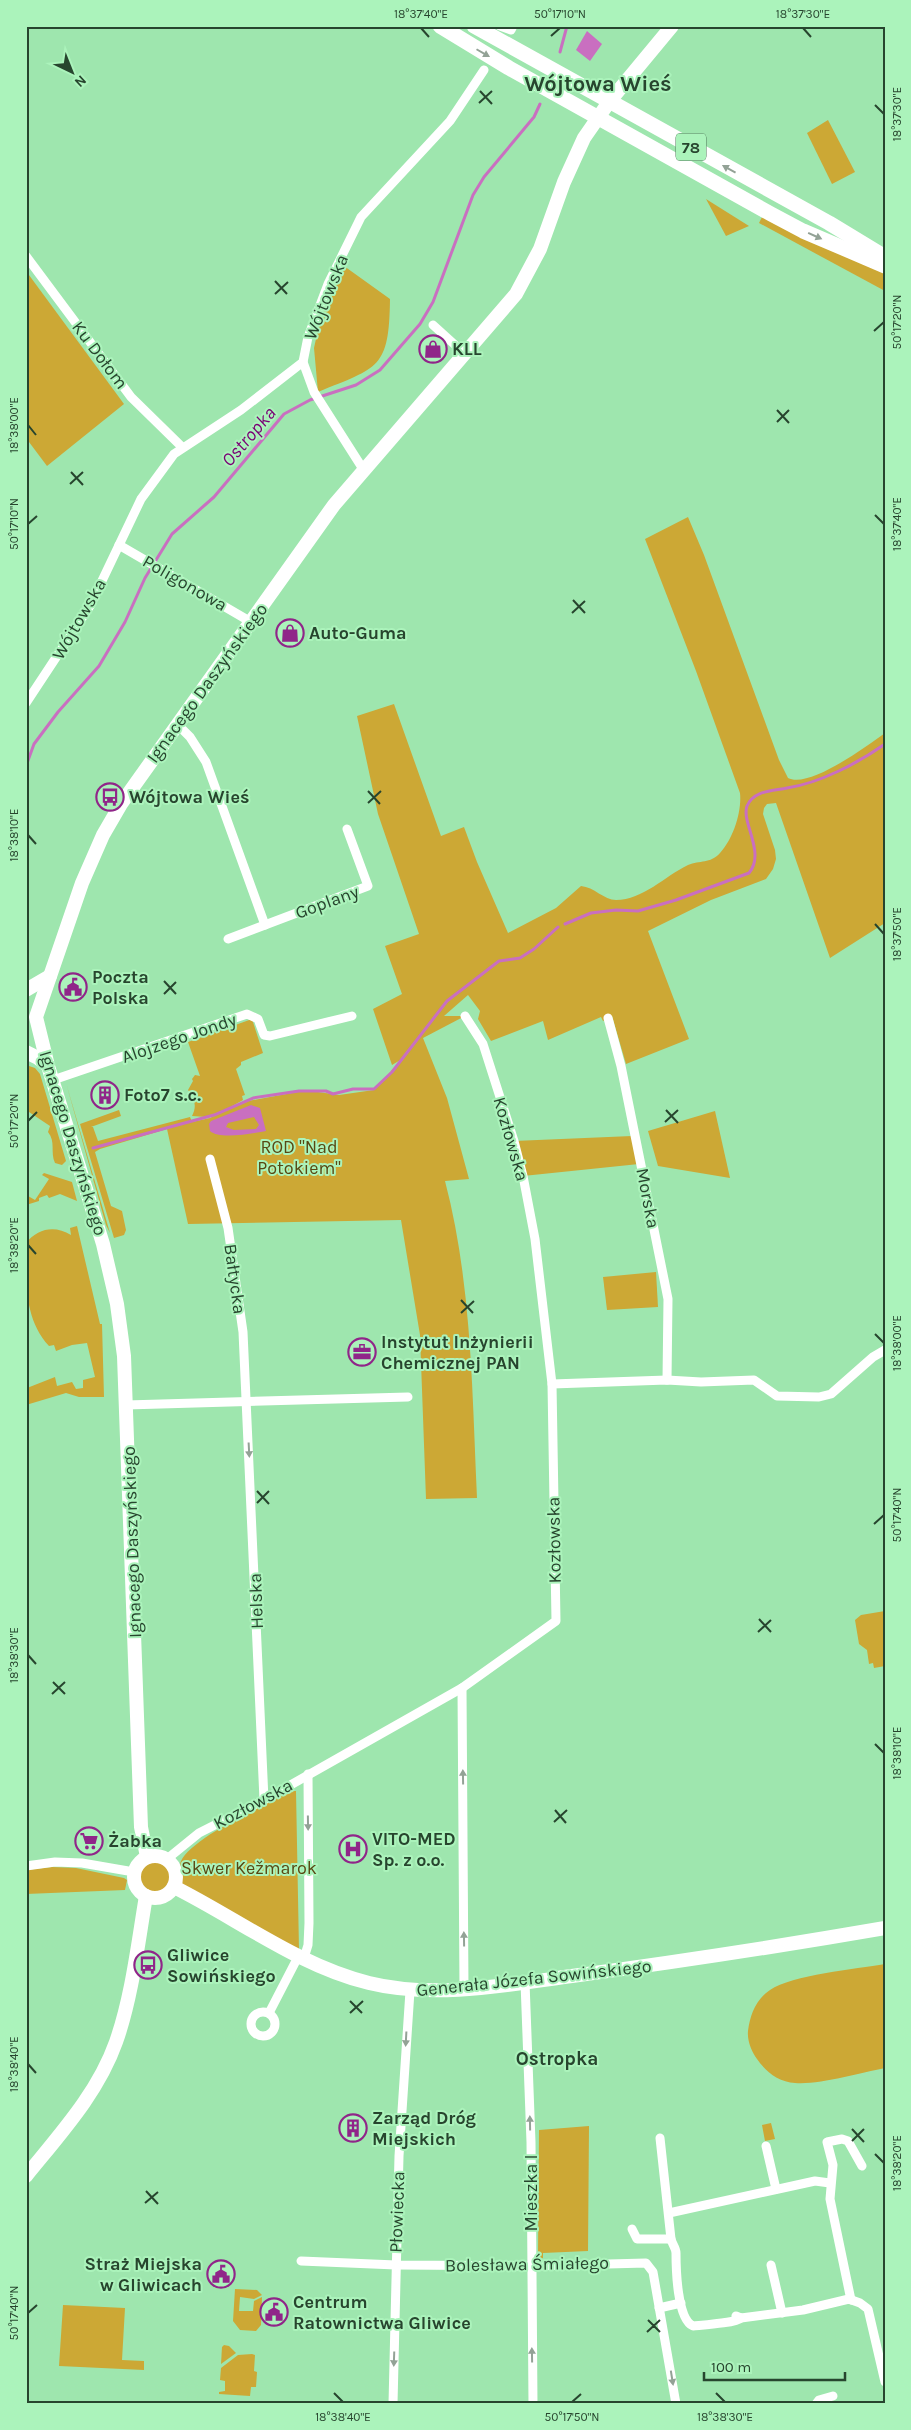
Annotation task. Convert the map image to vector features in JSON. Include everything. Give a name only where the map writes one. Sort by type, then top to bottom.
[{"type":"main road","name":"78","points":[[440,26],[475,49],[803,231],[885,266]]},
{"type":"main road","name":"78","points":[[474,26],[829,223],[885,257]]},
{"type":"street","points":[[500,26],[512,28]]},
{"type":"street","name":"Ignacego Daszyńskiego","points":[[147,1857],[141,1827],[124,1356],[117,1304],[103,1244],[53,1080],[29,1017],[50,976],[76,900],[103,835],[130,790],[334,504],[362,469],[516,294],[531,269],[578,148],[609,102],[672,26]]},
{"type":"street","name":"Wójtowska","points":[[26,703],[90,606],[141,499],[163,466],[182,447],[202,437],[241,410],[303,362],[308,337],[328,284],[361,217],[450,121],[484,70]]},
{"type":"street","name":"Ku Dołom","points":[[26,256],[131,397],[182,447]]},
{"type":"street","points":[[433,326],[465,354]]},
{"type":"street","points":[[303,362],[314,392],[362,469]]},
{"type":"street","name":"Poligonowa","points":[[119,545],[251,622]]},
{"type":"street","points":[[178,725],[190,737],[206,762],[264,925]]},
{"type":"street","name":"Goplany","points":[[228,938],[368,886],[347,829]]},
{"type":"street","points":[[26,990],[50,976]]},
{"type":"street","name":"Alojzego Jondy","points":[[53,1080],[247,1014],[258,1019],[264,1035],[270,1036],[352,1016]]},
{"type":"street","name":"Kozłowska","points":[[167,1859],[199,1833],[264,1800],[462,1688],[556,1621],[552,1384],[535,1239],[523,1176],[483,1044],[465,1016]]},
{"type":"street","name":"Morska","points":[[608,1018],[621,1066],[668,1299],[667,1380]]},
{"type":"street","points":[[26,1052],[48,1066]]},
{"type":"street","name":"Bałtycka","points":[[210,1159],[228,1228],[243,1332],[247,1402]]},
{"type":"street","points":[[552,1384],[667,1380],[701,1382],[754,1380],[777,1396],[819,1397],[831,1394],[872,1357],[885,1350]]},
{"type":"street","points":[[126,1405],[408,1397]]},
{"type":"street","name":"Helska","points":[[247,1402],[264,1800]]},
{"type":"street","points":[[462,1688],[464,1988]]},
{"type":"street","points":[[269,2013],[308,1945],[310,1924],[308,1774]]},
{"type":"street","points":[[161,1856],[167,1859],[175,1869],[174,1887],[164,1896],[146,1896],[136,1886],[134,1872],[141,1860],[147,1857],[161,1856]]},
{"type":"street","points":[[26,1866],[82,1863],[134,1872]]},
{"type":"street","name":"Generała Józefa Sowińskiego","points":[[174,1887],[301,1957],[355,1980],[410,1990],[464,1988],[662,1965],[885,1928]]},
{"type":"street","points":[[26,2176],[90,2094],[116,2042],[126,2004],[146,1896]]},
{"type":"street","name":"Mieszka I","points":[[524,1982],[530,2101],[533,2404]]},
{"type":"street","name":"Płowiecka","points":[[393,2404],[399,2156],[410,1990]]},
{"type":"street","points":[[660,2138],[668,2213],[676,2255],[674,2259],[685,2320],[693,2326],[724,2321],[727,2323],[736,2322],[741,2318],[782,2313],[851,2300],[860,2303],[868,2309],[885,2382]]},
{"type":"street","points":[[851,2300],[834,2223],[830,2183],[832,2165],[827,2142],[842,2139],[848,2141],[862,2166]]},
{"type":"street","points":[[766,2146],[776,2189]]},
{"type":"street","points":[[668,2213],[815,2181],[830,2183]]},
{"type":"street","points":[[632,2228],[636,2239],[672,2241]]},
{"type":"street","name":"Bolesława Śmiałego","points":[[301,2261],[396,2266],[532,2266],[646,2263],[653,2272],[660,2308]]},
{"type":"street","points":[[771,2265],[782,2313]]},
{"type":"street","points":[[676,2404],[660,2308],[681,2304]]},
{"type":"street","points":[[816,2404],[819,2400],[833,2396]]},
{"type":"green space","points":[[828,120],[855,172],[832,184],[807,133]]},
{"type":"green space","points":[[706,199],[749,226],[726,236]]},
{"type":"green space","points":[[763,215],[885,273],[885,291],[759,223]]},
{"type":"green space","points":[[344,266],[390,299],[387,340],[383,353],[367,370],[318,392],[314,348],[321,316]]},
{"type":"green space","points":[[26,271],[124,404],[47,466],[26,438]]},
{"type":"green space","name":"ROD \"Nad Potokiem\"","points":[[688,517],[704,555],[779,760],[788,778],[797,780],[823,772],[852,756],[885,733],[885,923],[830,958],[776,803],[767,804],[763,814],[775,850],[776,859],[773,869],[766,879],[711,900],[648,931],[689,1039],[626,1064],[612,1016],[603,1021],[601,1017],[548,1040],[543,1021],[491,1041],[478,1019],[480,1011],[468,995],[444,1016],[465,1016],[423,1038],[447,1098],[469,1179],[445,1181],[461,1259],[466,1299],[472,1378],[477,1498],[426,1499],[420,1335],[401,1220],[188,1224],[167,1129],[95,1152],[111,1206],[122,1211],[126,1230],[124,1235],[114,1238],[80,1124],[119,1110],[121,1116],[91,1127],[93,1127],[98,1141],[190,1117],[192,1122],[210,1118],[225,1110],[206,1117],[192,1116],[195,1103],[188,1090],[195,1075],[200,1076],[188,1042],[252,1019],[263,1053],[241,1062],[241,1065],[236,1069],[245,1095],[242,1096],[243,1100],[227,1109],[248,1101],[297,1092],[311,1091],[339,1095],[374,1090],[402,1059],[392,1065],[373,1009],[402,994],[385,946],[419,934],[378,814],[357,716],[394,704],[441,836],[464,827],[508,933],[556,908],[581,886],[612,899],[626,899],[645,892],[688,865],[712,859],[720,853],[736,825],[740,808],[740,793],[696,671],[645,539]]},
{"type":"green space","points":[[26,1065],[35,1068],[40,1074],[66,1161],[62,1165],[55,1163],[52,1140],[48,1132],[50,1126],[26,1110]]},
{"type":"green space","points":[[66,1083],[110,1233],[106,1225]]},
{"type":"green space","points":[[715,1111],[730,1178],[658,1166],[648,1131]]},
{"type":"green space","points":[[632,1136],[639,1164],[523,1176],[514,1141]]},
{"type":"green space","points":[[44,1173],[72,1182],[77,1201],[60,1194],[49,1198],[47,1195],[39,1198],[39,1201],[26,1205],[28,1196],[35,1200],[49,1179],[42,1175]]},
{"type":"green space","points":[[77,1226],[100,1324],[102,1324],[104,1397],[79,1397],[66,1393],[26,1405],[27,1388],[55,1377],[57,1386],[72,1382],[76,1389],[83,1388],[83,1380],[95,1377],[87,1343],[72,1345],[56,1351],[54,1345],[49,1346],[34,1323],[26,1284],[26,1243],[41,1231],[53,1229],[71,1235],[70,1228]]},
{"type":"green space","points":[[656,1272],[658,1307],[607,1310],[603,1277]]},
{"type":"green space","points":[[885,1611],[885,1666],[874,1668],[873,1663],[869,1664],[867,1650],[859,1644],[855,1620],[861,1615]]},
{"type":"green space","name":"Skwer Kežmarok","points":[[290,1791],[296,1791],[299,1950],[177,1884],[181,1861],[199,1842],[230,1822]]},
{"type":"green space","points":[[155,1862],[166,1866],[170,1877],[166,1888],[155,1892],[144,1888],[140,1877],[144,1866]]},
{"type":"green space","points":[[52,1867],[76,1868],[124,1878],[127,1880],[125,1890],[26,1894],[26,1870]]},
{"type":"green space","points":[[885,1964],[885,2068],[827,2080],[795,2083],[778,2078],[761,2064],[750,2046],[748,2031],[754,2008],[765,1994],[780,1985],[808,1976]]},
{"type":"green space","points":[[771,2123],[775,2139],[765,2141],[762,2125]]},
{"type":"green space","points":[[589,2126],[588,2251],[543,2253],[543,2258],[540,2259],[538,2256],[539,2130]]},
{"type":"green space","points":[[235,2289],[257,2290],[262,2295],[254,2299],[240,2297],[239,2311],[253,2311],[254,2301],[262,2297],[261,2325],[256,2331],[240,2330],[233,2321]]},
{"type":"green space","points":[[63,2305],[125,2308],[122,2360],[144,2361],[144,2370],[59,2366]]},
{"type":"green space","points":[[224,2345],[229,2346],[236,2353],[221,2364],[222,2347]]},
{"type":"green space","points":[[238,2355],[255,2355],[254,2371],[257,2372],[256,2387],[251,2387],[250,2396],[219,2394],[219,2392],[225,2391],[225,2381],[220,2380],[221,2368]]},
{"type":"shaded area","points":[[587,31],[602,44],[590,61],[576,50]]},
{"type":"shaded area","points":[[251,1105],[260,1108],[266,1131],[237,1135],[215,1134],[210,1131],[209,1124],[211,1121]],"holes":[[[254,1117],[259,1125],[256,1129],[234,1130],[226,1127],[228,1123]]]},
{"type":"waterway","name":"Ostropka","points":[[560,52],[567,26]]},
{"type":"waterway","name":"Ostropka","points":[[26,766],[34,744],[58,712],[99,666],[125,622],[145,578],[172,534],[214,497],[284,414],[310,400],[356,385],[380,370],[420,324],[433,302],[473,195],[484,177],[534,117],[540,104]]},
{"type":"waterway","points":[[565,924],[591,913],[616,910],[638,911],[676,900],[749,873],[754,865],[755,856],[746,813],[747,806],[754,797],[764,792],[800,785],[825,777],[851,765],[885,744]]},
{"type":"waterway","points":[[93,1148],[214,1115],[253,1098],[299,1091],[326,1091],[333,1094],[353,1089],[374,1089],[392,1072],[447,1001],[499,961],[520,958],[534,949],[558,927]]},
{"type":"place","name":"KLL","points":[[433,349]]},
{"type":"place","name":"Auto-Guma","points":[[290,633]]},
{"type":"place","name":"Wójtowa Wieś","points":[[110,797]]},
{"type":"place","name":"Poczta Polska","points":[[73,987]]},
{"type":"place","name":"Foto7 s.c.","points":[[105,1095]]},
{"type":"place","name":"Instytut Inżynierii Chemicznej PAN","points":[[362,1352]]},
{"type":"place","name":"Żabka","points":[[89,1841]]},
{"type":"place","name":"VITO-MED Sp. z o.o.","points":[[353,1849]]},
{"type":"place","name":"Gliwice Sowińskiego","points":[[148,1965]]},
{"type":"place","name":"Zarząd Dróg Miejskich","points":[[353,2128]]},
{"type":"place","name":"Straż Miejska w Gliwicach","points":[[221,2274]]},
{"type":"place","name":"Centrum Ratownictwa Gliwice","points":[[274,2312]]},
{"type":"district","name":"Wójtowa Wieś","points":[[598,83]]},
{"type":"district","name":"Ostropka","points":[[557,2058]]}]
